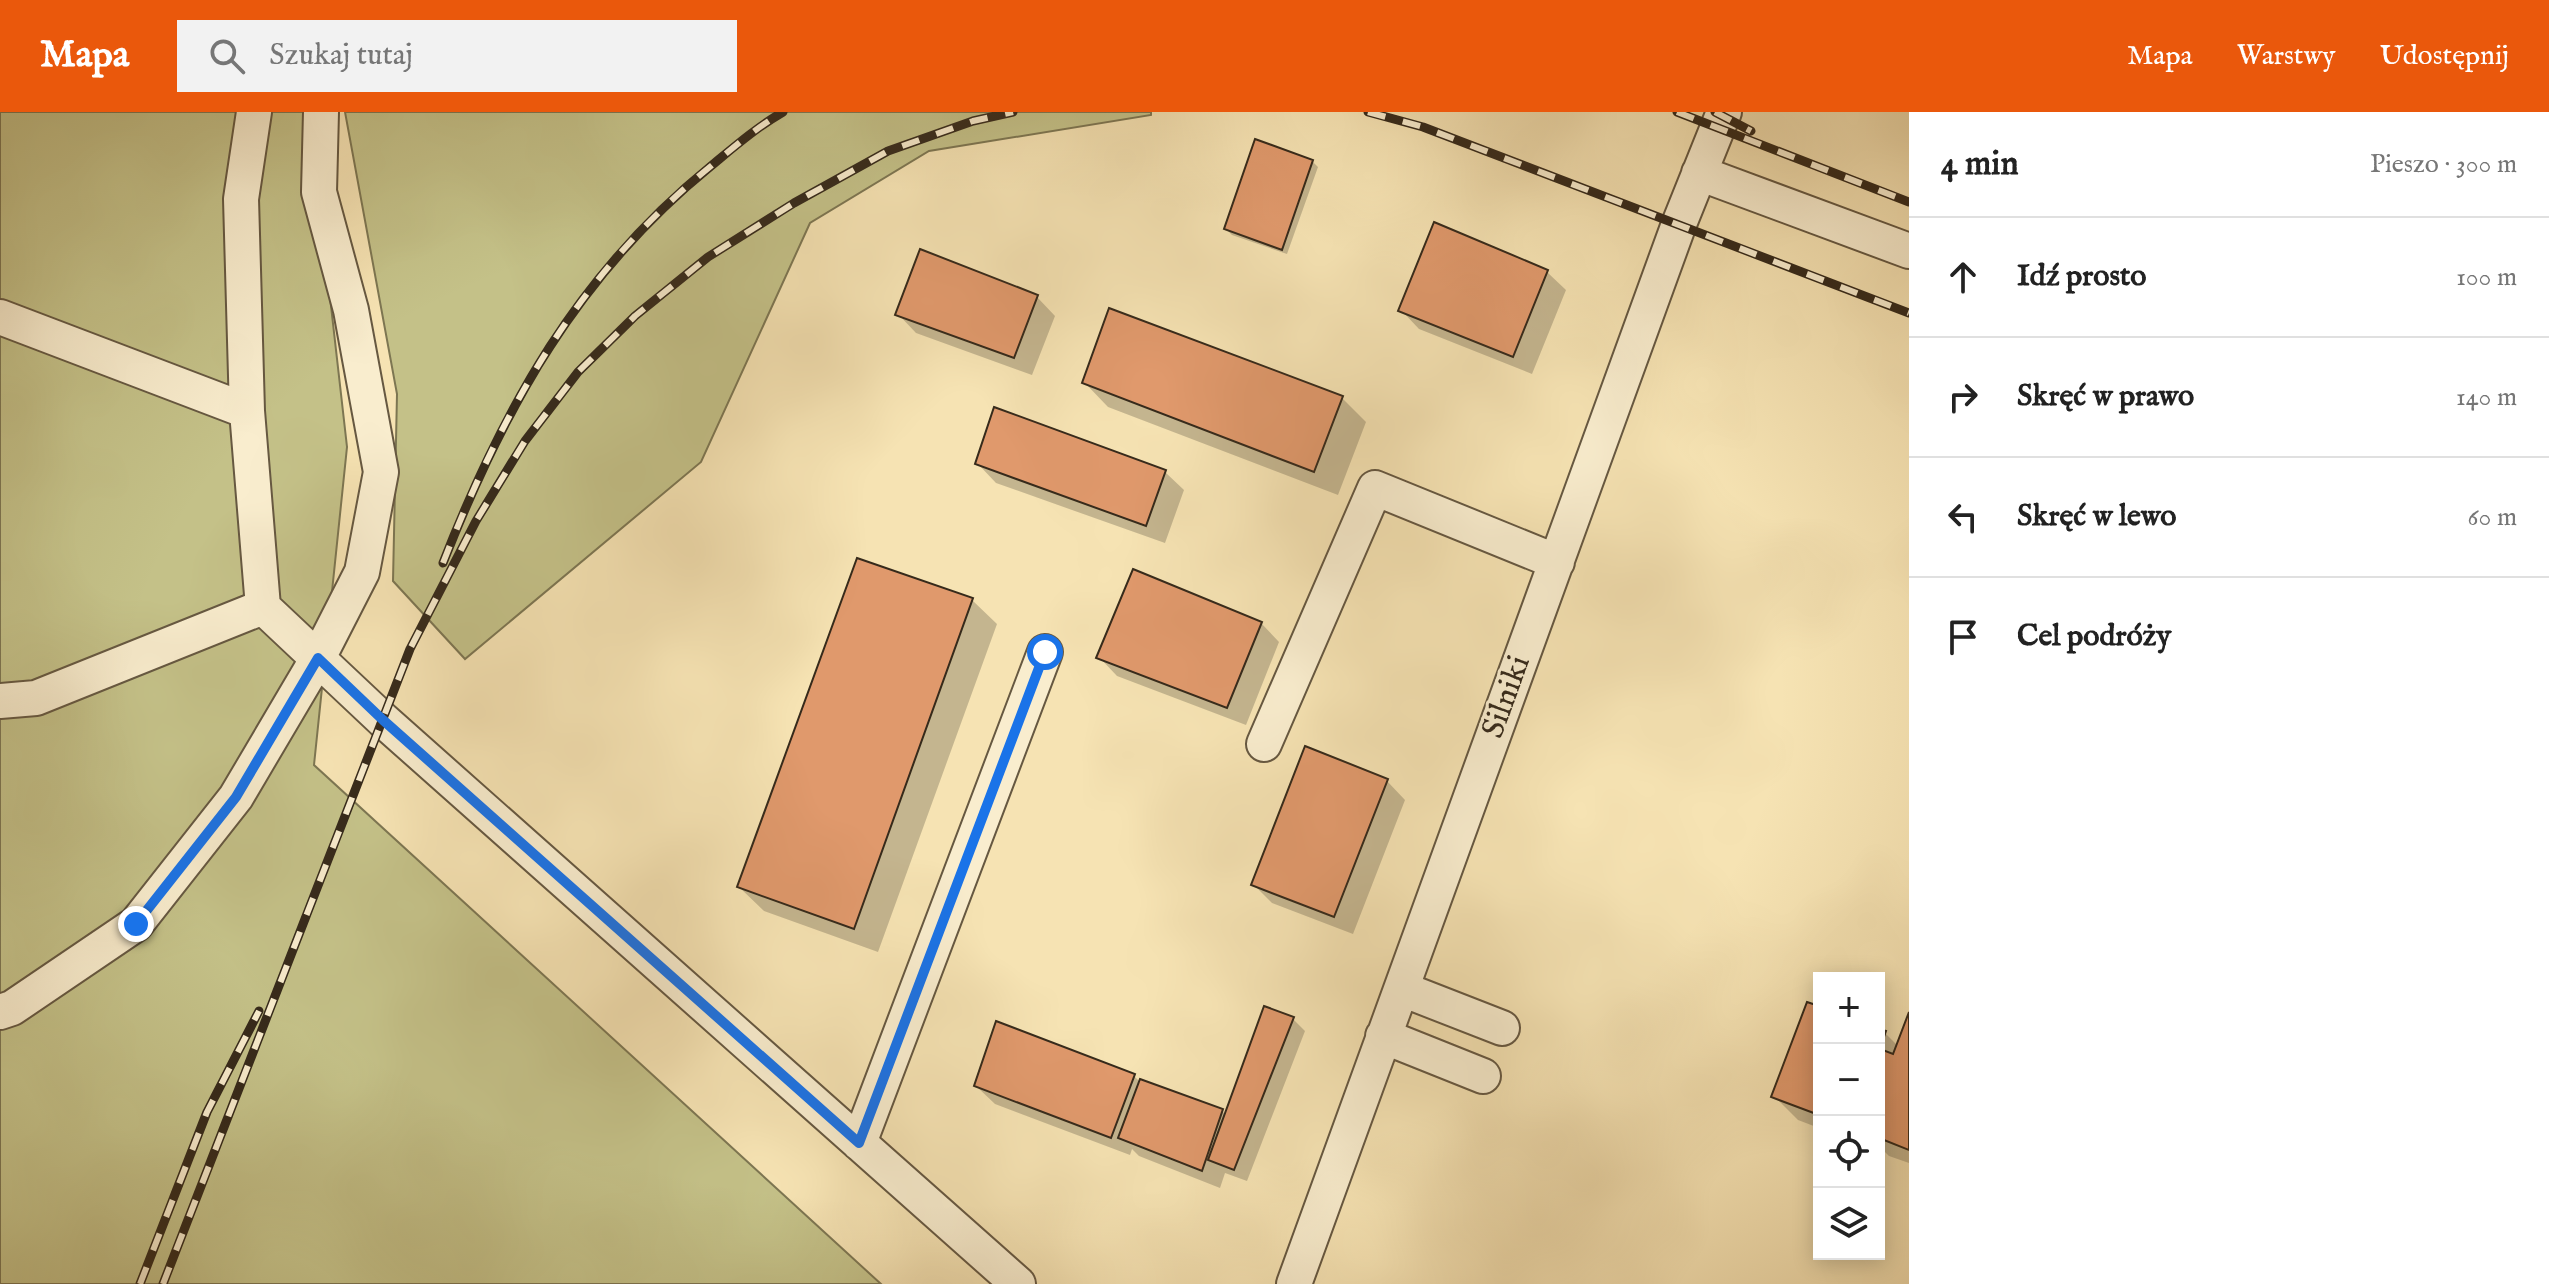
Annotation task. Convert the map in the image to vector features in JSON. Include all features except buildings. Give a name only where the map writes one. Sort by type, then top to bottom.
[{"type":"lane","points":[[254,112],[241,199],[247,411],[263,607],[395,731],[1018,1284]]},
{"type":"lane","points":[[0,1012],[12,1008],[136,924],[236,797],[318,658],[362,572],[381,472],[351,310],[319,192],[321,112]]},
{"type":"lane","name":"Silniki","points":[[1294,1284],[1699,173],[1724,112]]},
{"type":"lane","points":[[1699,173],[1909,251]]},
{"type":"lane","points":[[0,317],[247,411]]},
{"type":"lane","points":[[1264,744],[1375,488],[1557,562]]},
{"type":"lane","points":[[0,701],[36,698],[263,607]]},
{"type":"lane","points":[[859,1143],[1045,652]]},
{"type":"lane","points":[[1402,989],[1502,1028]]},
{"type":"lane","points":[[1383,1036],[1483,1076]]},
{"type":"shaded area","points":[[0,112],[309,112],[347,447],[314,765],[881,1284],[0,1284]]},
{"type":"shaded area","points":[[345,112],[1151,112],[1151,115],[929,151],[810,223],[701,462],[465,659],[393,581],[397,394]]},
{"type":"railway","points":[[443,563],[492,450],[520,397],[550,346],[584,298],[664,208],[737,145],[783,112]]},
{"type":"railway","points":[[163,1284],[410,649],[476,521],[525,441],[578,372],[635,316],[708,257],[794,203],[888,151],[973,121],[1013,112]]},
{"type":"railway","points":[[1368,112],[1423,127],[1909,313]]},
{"type":"railway","points":[[1677,112],[1909,202]]},
{"type":"railway","points":[[1715,112],[1751,131]]},
{"type":"railway","points":[[140,1284],[207,1112],[259,1011]]},
{"type":"route","points":[[136,924],[236,797],[318,658],[383,720],[859,1143],[1045,652]]}]
